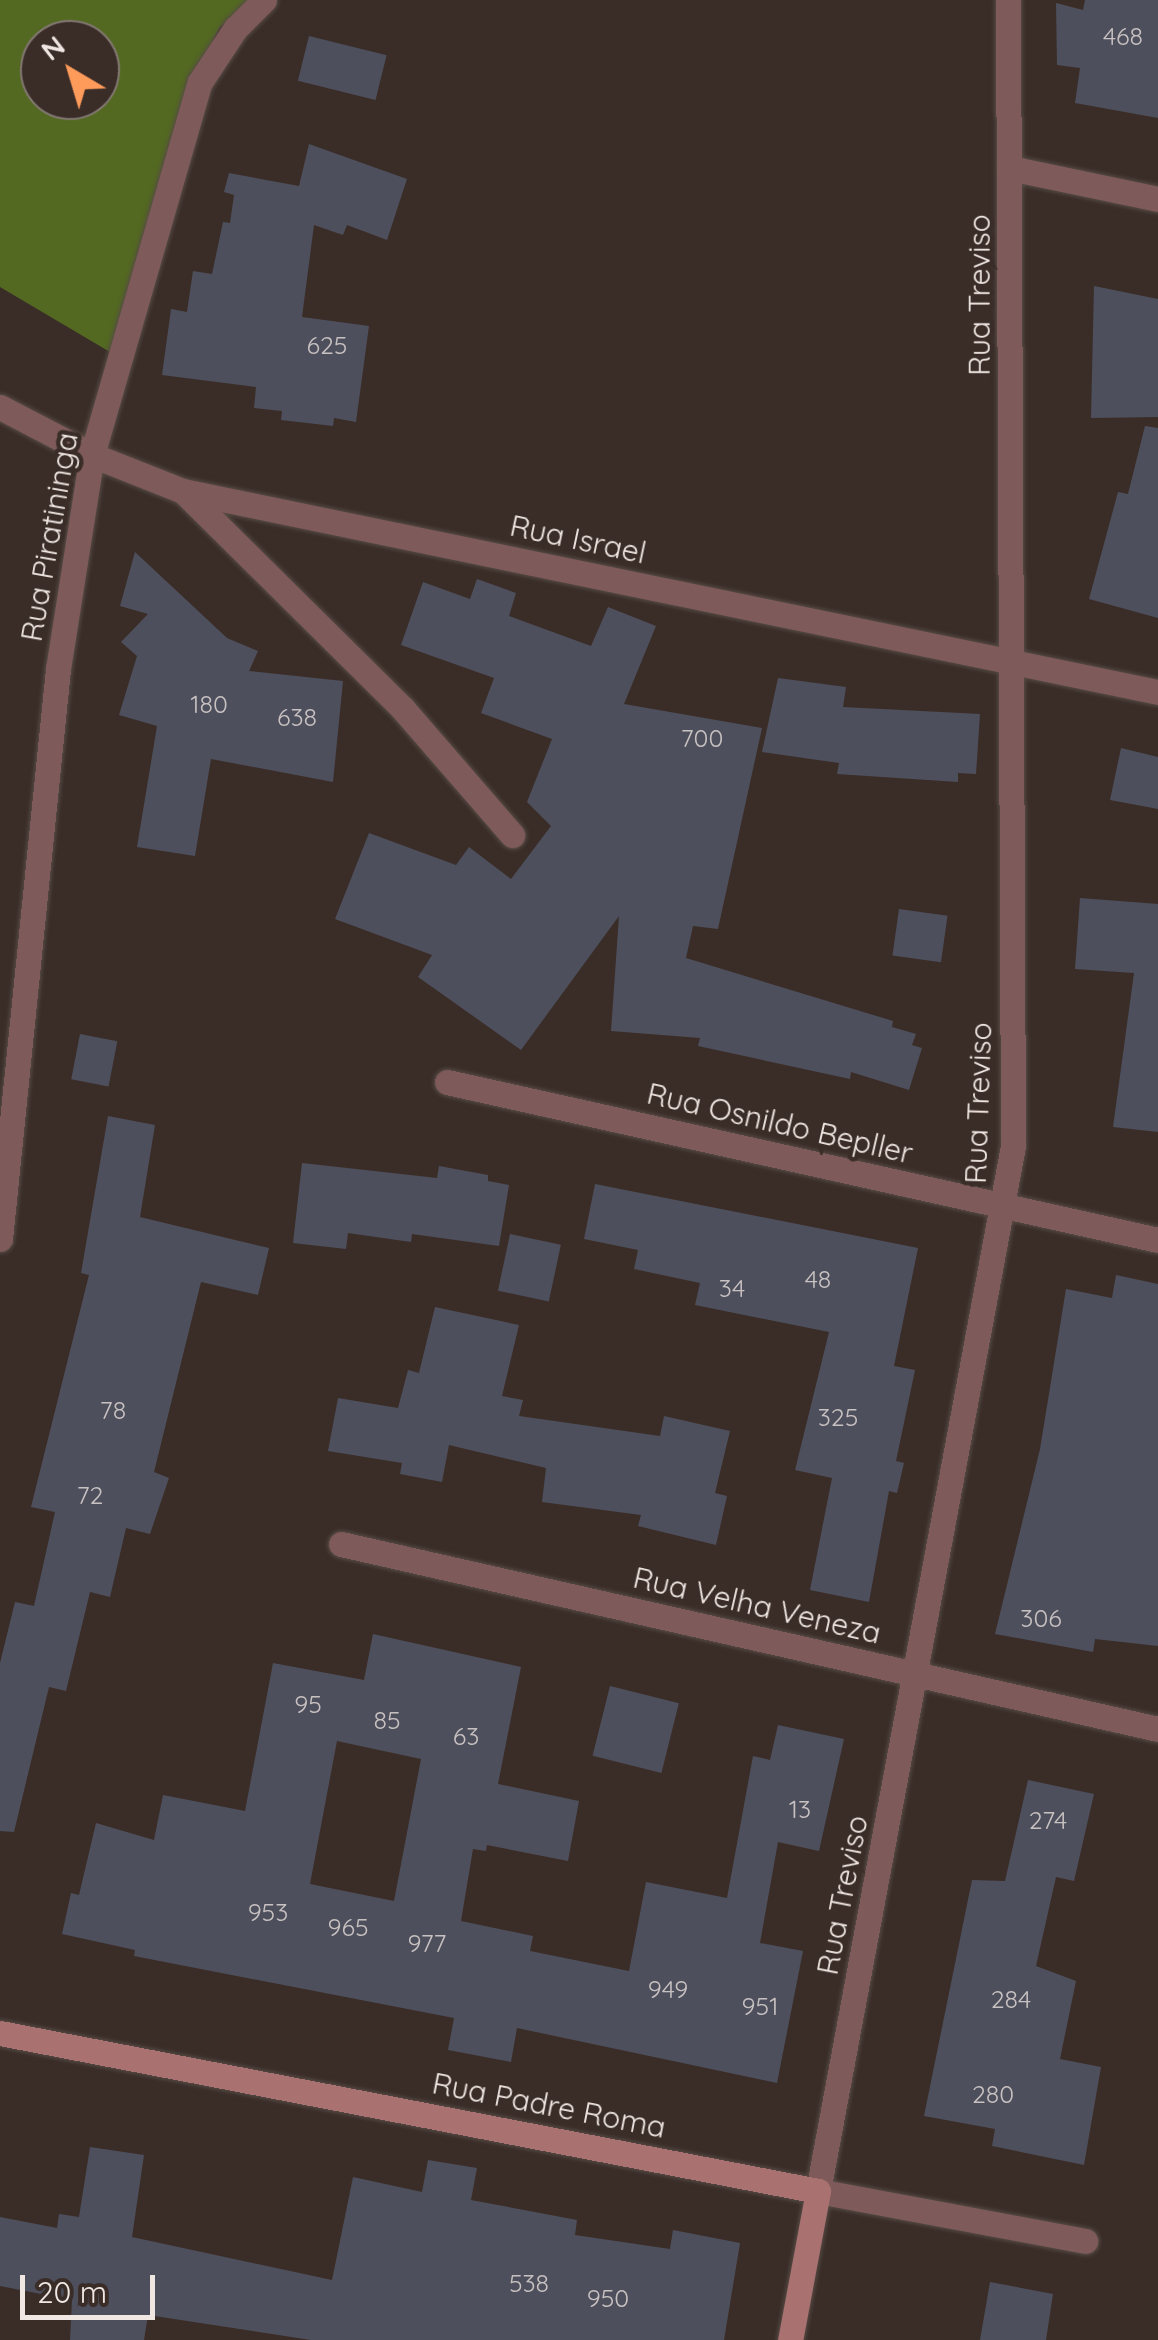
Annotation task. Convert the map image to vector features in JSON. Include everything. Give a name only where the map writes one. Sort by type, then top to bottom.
[{"type":"street","name":"Rua Piratininga","points":[[0,1239],[58,668],[92,455],[200,82],[234,28],[264,0]]},
{"type":"street","name":"Rua Treviso","points":[[818,2191],[1006,1206],[1014,1146],[1008,0]]},
{"type":"street","points":[[1010,168],[1158,199]]},
{"type":"street","name":"Rua Israel","points":[[0,407],[92,455],[184,491],[1158,692]]},
{"type":"street","points":[[184,491],[391,696],[512,835]]},
{"type":"street","name":"Rua Osnildo Bepller","points":[[447,1082],[1158,1240]]},
{"type":"street","name":"Rua Velha Veneza","points":[[341,1544],[1158,1729]]},
{"type":"street","name":"Rua Padre Roma","points":[[0,2032],[1085,2241]]},
{"type":"street","points":[[790,2340],[818,2191]]},
{"type":"green space","points":[[0,0],[250,0],[220,27],[189,85],[115,355],[0,287]]},
{"type":"building","points":[[1085,0],[1158,0],[1158,118],[1075,103],[1080,68],[1057,65],[1056,3],[1083,10]]},
{"type":"building","points":[[309,36],[387,55],[375,100],[298,81]]},
{"type":"building","points":[[309,144],[407,179],[387,240],[347,225],[343,235],[314,225],[302,317],[369,326],[356,422],[334,418],[333,426],[281,420],[282,411],[254,408],[256,387],[162,375],[171,309],[187,312],[193,271],[212,274],[223,222],[230,223],[234,195],[224,192],[229,173],[299,186]]},
{"type":"building","points":[[1094,286],[1158,299],[1158,417],[1091,418]]},
{"type":"building","points":[[1145,426],[1158,428],[1158,618],[1089,599],[1118,492],[1128,494]]},
{"type":"building","points":[[135,552],[227,638],[258,651],[249,671],[343,681],[333,782],[211,759],[195,856],[137,847],[157,726],[119,715],[137,656],[121,642],[148,614],[120,606]]},
{"type":"building","points":[[477,579],[516,593],[509,616],[591,646],[608,607],[656,626],[624,704],[762,728],[718,929],[693,926],[686,958],[893,1021],[892,1027],[916,1034],[912,1045],[922,1048],[909,1090],[851,1072],[850,1079],[698,1046],[700,1038],[611,1031],[619,916],[521,1050],[418,977],[432,955],[335,919],[369,833],[456,865],[469,847],[511,879],[551,826],[527,802],[552,739],[481,713],[494,678],[401,645],[423,582],[470,599]]},
{"type":"building","points":[[778,678],[846,687],[843,707],[980,714],[976,774],[958,773],[958,782],[837,774],[839,763],[762,752]]},
{"type":"building","points":[[1121,748],[1158,757],[1158,809],[1110,800]]},
{"type":"building","points":[[1080,898],[1158,904],[1158,1132],[1113,1127],[1134,973],[1075,969]]},
{"type":"building","points":[[899,909],[948,916],[941,962],[892,956]]},
{"type":"building","points":[[80,1034],[117,1041],[109,1086],[71,1079]]},
{"type":"building","points":[[108,1116],[155,1125],[140,1217],[269,1248],[258,1295],[201,1282],[154,1472],[169,1478],[150,1534],[126,1528],[110,1597],[90,1592],[66,1691],[49,1687],[14,1832],[0,1831],[0,1663],[15,1602],[34,1606],[55,1512],[31,1507],[89,1275],[81,1273]]},
{"type":"building","points":[[302,1163],[437,1178],[439,1166],[488,1175],[488,1181],[509,1185],[499,1246],[412,1234],[411,1242],[348,1233],[346,1249],[293,1243]]},
{"type":"building","points":[[595,1184],[918,1248],[894,1366],[915,1370],[896,1461],[904,1463],[897,1493],[889,1491],[869,1602],[810,1590],[832,1478],[795,1470],[829,1332],[695,1305],[700,1283],[634,1269],[638,1250],[584,1239]]},
{"type":"building","points":[[510,1234],[561,1245],[549,1302],[498,1291]]},
{"type":"building","points":[[1116,1275],[1158,1284],[1158,1646],[1095,1639],[1093,1652],[995,1634],[1040,1449],[1066,1289],[1112,1298]]},
{"type":"building","points":[[435,1307],[519,1325],[502,1396],[523,1400],[519,1416],[660,1436],[664,1416],[730,1431],[715,1493],[727,1496],[716,1545],[638,1526],[641,1515],[542,1502],[546,1468],[449,1445],[442,1482],[400,1474],[402,1463],[328,1451],[338,1398],[398,1408],[408,1370],[419,1373]]},
{"type":"building","points":[[373,1634],[521,1667],[498,1784],[579,1801],[568,1861],[487,1845],[486,1851],[473,1849],[461,1921],[533,1936],[530,1951],[629,1971],[646,1882],[727,1898],[753,1756],[770,1760],[778,1725],[844,1739],[819,1851],[778,1842],[760,1943],[803,1951],[777,2083],[517,2028],[511,2062],[448,2050],[454,2018],[134,1956],[135,1950],[62,1934],[71,1893],[79,1895],[96,1823],[154,1840],[163,1795],[245,1811],[273,1663],[364,1680]],"holes":[[[337,1741],[421,1759],[394,1901],[310,1884]]]},
{"type":"building","points":[[610,1686],[679,1703],[661,1773],[593,1756]]},
{"type":"building","points":[[1028,1780],[1094,1794],[1074,1881],[1056,1877],[1036,1966],[1076,1981],[1060,2059],[1101,2067],[1084,2165],[992,2146],[995,2129],[924,2116],[972,1880],[1005,1881]]},
{"type":"building","points":[[90,2147],[144,2155],[132,2237],[332,2280],[353,2177],[422,2192],[428,2160],[477,2168],[471,2200],[577,2220],[575,2235],[670,2249],[673,2230],[740,2243],[724,2340],[311,2340],[148,2315],[144,2340],[70,2340],[72,2300],[0,2286],[0,2217],[57,2228],[59,2214],[79,2217]]},
{"type":"building","points":[[990,2282],[1053,2294],[1046,2340],[980,2340]]}]
